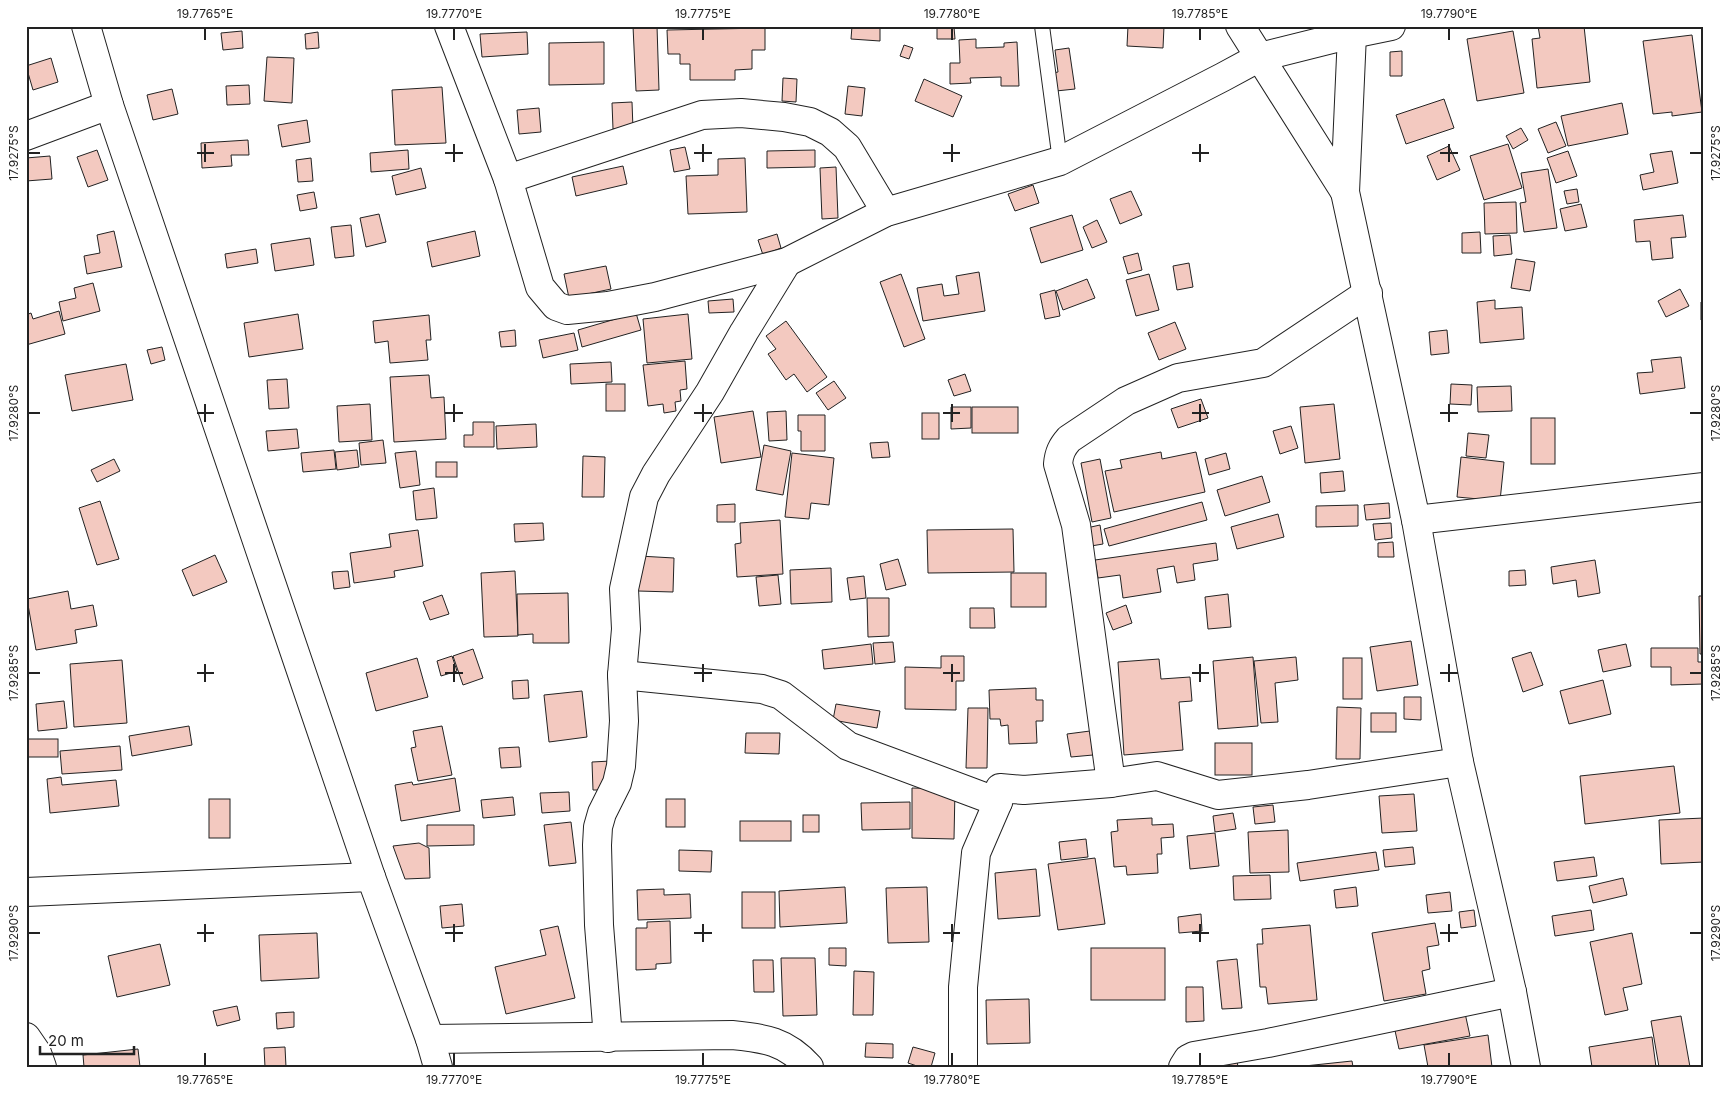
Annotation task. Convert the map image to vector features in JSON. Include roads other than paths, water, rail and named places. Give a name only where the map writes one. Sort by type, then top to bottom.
[{"type":"street","points":[[86,26],[109,105],[371,877],[438,1067]]},
{"type":"street","points":[[448,26],[508,179],[540,287],[556,306],[566,310],[598,308],[655,297],[788,262],[886,212],[1060,161],[1260,56],[1391,26]]},
{"type":"street","points":[[1240,26],[1345,192]]},
{"type":"street","points":[[1352,34],[1345,192],[1416,520],[1459,762],[1512,992],[1526,1067]]},
{"type":"street","points":[[26,136],[109,105]]},
{"type":"street","points":[[508,179],[702,115],[750,114],[810,122],[830,132],[847,147],[886,212]]},
{"type":"street","points":[[608,1038],[599,925],[598,827],[602,813],[617,783],[621,766],[624,721],[622,675],[626,629],[624,589],[644,497],[656,474],[710,392],[744,332],[788,262]]},
{"type":"street","points":[[1111,783],[1076,525],[1058,464],[1059,454],[1063,445],[1126,401],[1178,378],[1263,363],[1368,293]]},
{"type":"street","points":[[1416,520],[1704,487]]},
{"type":"street","points":[[622,675],[762,689],[781,695],[848,746],[998,802]]},
{"type":"street","points":[[963,1067],[963,987],[976,853],[998,802],[1000,788],[1024,790],[1111,783],[1157,776],[1218,795],[1308,785],[1459,762]]},
{"type":"street","points":[[26,892],[371,877]]},
{"type":"street","points":[[1184,1067],[1188,1059],[1194,1056],[1268,1043],[1512,992]]},
{"type":"street","points":[[430,1040],[732,1035],[762,1038],[783,1045],[809,1067]]},
{"type":"lane","points":[[1042,26],[1060,161]]}]
